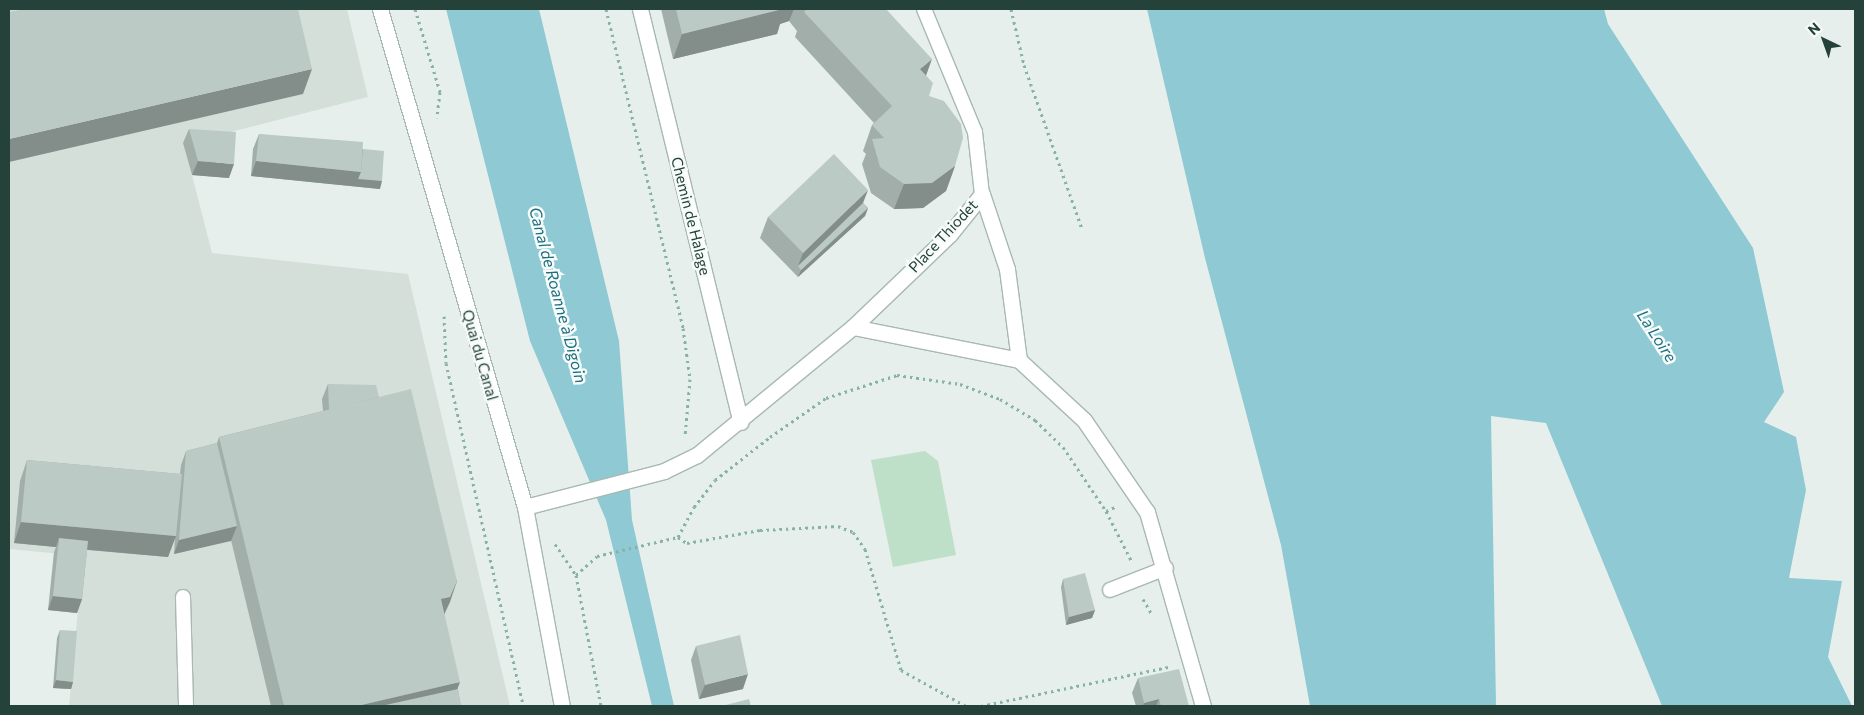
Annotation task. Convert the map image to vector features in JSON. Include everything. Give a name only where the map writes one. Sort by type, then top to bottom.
[{"type":"street","name":"Quai du Canal","points":[[380,9],[525,507],[562,706]]},
{"type":"street","name":"Chemin de Halage","points":[[640,9],[742,422]]},
{"type":"street","name":"Place Thiodet","points":[[525,507],[664,472],[697,455],[742,422],[853,327],[950,234],[982,194]]},
{"type":"street","name":"Place Thiodet","points":[[982,194],[1007,268],[1019,360]]},
{"type":"street","points":[[853,327],[1019,360],[1084,420],[1147,512],[1166,568],[1203,706]]},
{"type":"lane","points":[[924,9],[975,132],[982,194]]},
{"type":"lane","points":[[1110,590],[1166,568]]},
{"type":"lane","points":[[183,597],[186,706]]},
{"type":"path","points":[[606,9],[683,328],[690,379],[684,435],[697,455]]},
{"type":"path","points":[[1011,9],[1024,65],[1082,230]]},
{"type":"path","points":[[444,313],[446,363],[523,706]]},
{"type":"path","points":[[576,575],[597,556],[678,537],[694,507],[715,480],[826,398],[897,375],[924,375],[1000,399],[1049,433],[1106,511],[1140,578],[1144,604],[1156,620]]},
{"type":"path","points":[[678,537],[687,543],[760,530],[838,526],[853,532],[865,549],[900,670],[966,706]]},
{"type":"path","points":[[550,538],[576,575],[601,706]]},
{"type":"path","points":[[981,706],[1082,687],[1191,657]]},
{"type":"shaded area","points":[[9,9],[347,9],[368,97],[184,144],[212,253],[408,274],[510,706],[69,706],[83,556],[9,549]]},
{"type":"green space","points":[[925,451],[938,461],[956,555],[893,567],[871,460]]},
{"type":"water","name":"Canal de Roanne à Digoin","points":[[446,9],[539,9],[619,341],[632,520],[674,706],[652,706],[606,520],[530,341]]},
{"type":"water","name":"La Loire","points":[[1147,9],[1604,9],[1608,24],[1753,248],[1784,392],[1764,422],[1796,437],[1806,490],[1789,578],[1842,581],[1828,657],[1852,706],[1662,706],[1546,423],[1491,416],[1496,706],[1310,706],[1281,545],[1205,258]]},
{"type":"building","points":[[25,9],[298,9],[312,69],[9,139],[9,12]]},
{"type":"building","points":[[676,9],[783,9],[682,34]]},
{"type":"building","points":[[807,9],[886,9],[932,59],[920,69],[933,83],[929,96],[944,101],[961,124],[963,138],[955,166],[932,183],[904,184],[880,167],[872,139],[884,138],[872,125],[892,106],[804,12]]},
{"type":"building","points":[[189,129],[236,132],[234,164],[198,161]]},
{"type":"building","points":[[259,134],[363,142],[361,172],[256,161]]},
{"type":"building","points":[[363,149],[384,151],[382,181],[358,179],[361,172]]},
{"type":"building","points":[[834,154],[868,190],[803,253],[768,217]]},
{"type":"building","points":[[863,203],[868,208],[801,270],[798,266]]},
{"type":"building","points":[[328,384],[376,385],[379,397],[329,410]]},
{"type":"building","points":[[411,389],[457,581],[450,597],[441,599],[460,682],[357,706],[284,706],[219,437]]},
{"type":"building","points":[[217,443],[237,526],[179,540],[186,451]]},
{"type":"building","points":[[27,460],[182,474],[176,536],[21,522]]},
{"type":"building","points":[[59,538],[88,541],[82,599],[53,596]]},
{"type":"building","points":[[1085,573],[1095,610],[1069,617],[1063,579]]},
{"type":"building","points":[[60,630],[77,631],[73,682],[56,680]]},
{"type":"building","points":[[740,635],[748,674],[705,685],[696,646]]},
{"type":"building","points":[[1179,669],[1189,706],[1161,706],[1159,699],[1144,703],[1138,678]]},
{"type":"building","points":[[458,689],[461,706],[381,706]]},
{"type":"building","points":[[749,699],[751,706],[722,706]]}]
